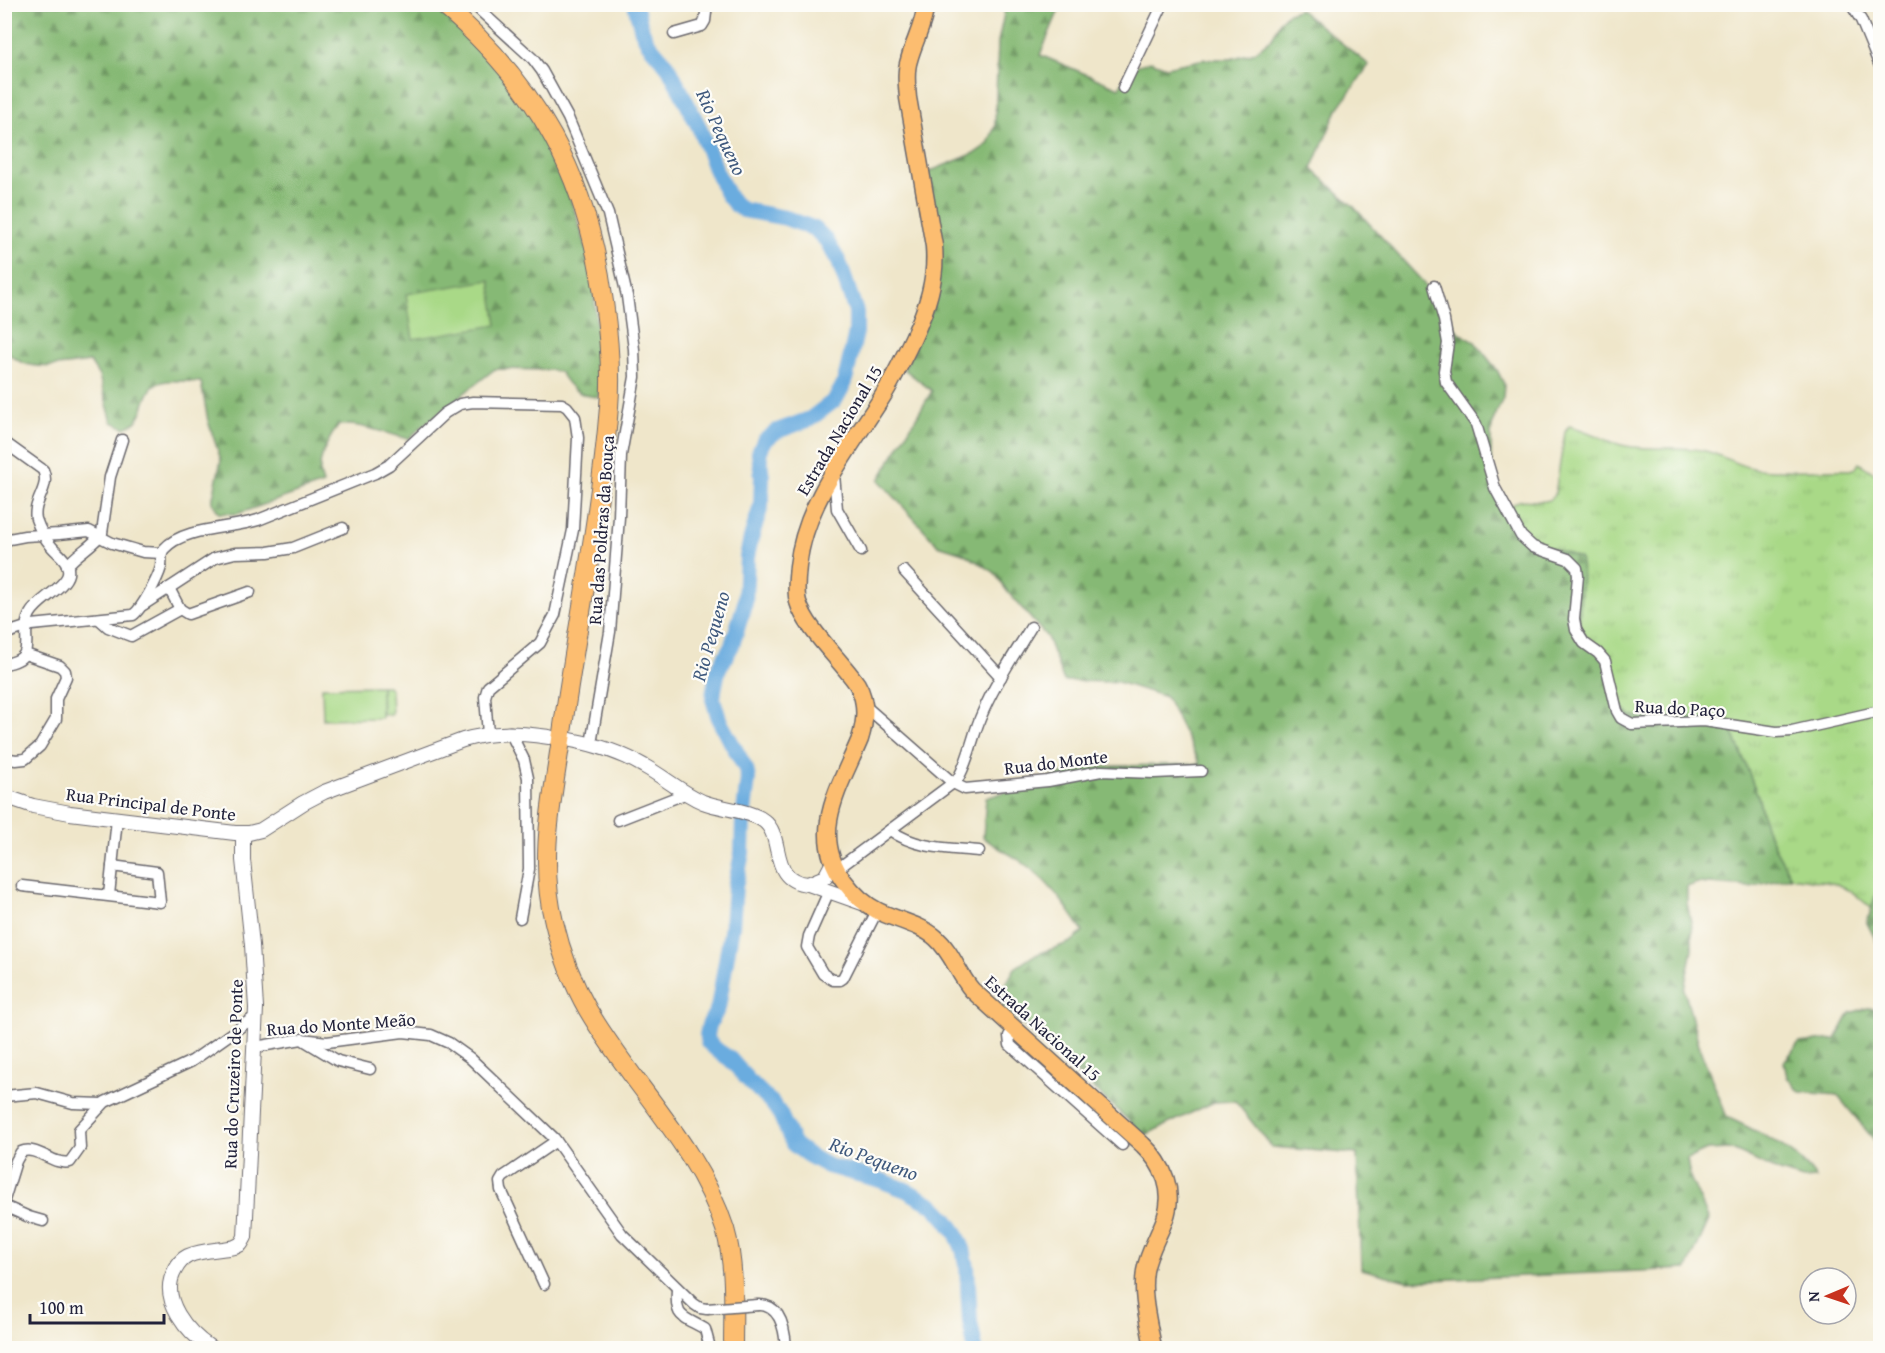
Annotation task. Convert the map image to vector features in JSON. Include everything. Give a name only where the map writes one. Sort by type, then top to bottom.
[{"type":"highway","points":[[442,4],[464,23],[502,63],[527,94],[546,123],[559,146],[584,205],[596,250],[611,367],[609,407],[551,810],[546,851],[548,892],[559,942],[584,1001],[599,1028],[685,1147],[716,1205],[730,1253],[733,1348]]},
{"type":"highway","points":[[457,4],[512,61],[552,114],[579,168],[596,212],[606,249],[618,342],[621,377],[620,411],[556,830],[557,896],[571,950],[593,1001],[612,1033],[692,1142],[713,1177],[728,1210],[736,1236],[741,1266],[742,1348]]},
{"type":"main road","name":"Estrada Nacional 15","points":[[864,705],[856,684],[808,621],[797,599],[797,575],[802,542],[815,507],[834,472],[897,371],[926,308],[933,283],[935,257],[933,235],[911,119],[906,74],[908,62],[925,16],[926,4]]},
{"type":"main road","points":[[828,880],[830,813],[861,733],[865,716],[864,705]]},
{"type":"main road","name":"Estrada Nacional 15","points":[[828,880],[872,908],[936,938],[947,951],[968,986],[1147,1149],[1157,1161],[1165,1176],[1169,1192],[1168,1209],[1149,1256],[1145,1275],[1145,1298],[1154,1348]]},
{"type":"street","name":"Rua das Poldras da Bouça","points":[[473,4],[533,59],[568,118],[608,214],[627,296],[634,349],[634,377],[621,455],[619,517],[610,626],[591,744]]},
{"type":"street","points":[[674,34],[702,26],[705,21],[707,4]]},
{"type":"street","points":[[1123,88],[1163,4]]},
{"type":"street","points":[[1851,4],[1859,16],[1881,66]]},
{"type":"street","name":"Rua do Paço","points":[[1434,286],[1448,343],[1444,371],[1446,382],[1476,424],[1495,488],[1521,536],[1533,547],[1568,559],[1577,568],[1574,619],[1576,630],[1584,643],[1605,661],[1617,711],[1621,718],[1632,723],[1704,721],[1776,732],[1881,711]]},
{"type":"street","points":[[4,634],[26,626],[131,616],[140,607],[160,570],[162,553],[168,546],[190,533],[250,523],[375,473],[389,465],[445,413],[460,404],[473,402],[565,405],[572,411],[577,424],[577,459],[573,530],[555,615],[540,643],[488,687],[485,697],[488,734]]},
{"type":"street","points":[[67,566],[75,556],[100,536],[104,525],[111,475],[122,440]]},
{"type":"street","points":[[4,442],[39,465],[44,472],[45,484],[36,519],[67,566],[68,574],[66,579],[33,609],[26,626],[25,654],[16,661],[4,664]]},
{"type":"street","points":[[834,472],[837,509],[861,551]]},
{"type":"street","points":[[140,607],[215,558],[235,553],[292,548],[343,528]]},
{"type":"street","points":[[4,540],[88,531],[110,543],[139,551],[162,553]]},
{"type":"street","points":[[904,572],[1001,677]]},
{"type":"street","points":[[169,588],[184,613],[192,613],[250,592]]},
{"type":"street","points":[[99,619],[108,627],[131,636],[180,609]]},
{"type":"street","points":[[872,908],[843,978],[834,980],[823,974],[807,947],[828,880],[953,783],[961,772],[982,712],[1031,627]]},
{"type":"street","points":[[4,758],[25,759],[42,744],[56,719],[56,699],[66,677],[65,671],[60,666],[25,654]]},
{"type":"street","points":[[864,705],[953,783]]},
{"type":"street","points":[[510,732],[524,760],[528,778],[529,869],[520,918]]},
{"type":"street","name":"Rua Principal de Ponte","points":[[4,796],[37,807],[80,815],[243,834],[261,830],[308,800],[331,789],[463,740],[510,732],[549,737]]},
{"type":"street","points":[[571,740],[591,744],[637,761],[706,803],[761,819],[769,825],[779,861],[788,875],[795,881],[828,880]]},
{"type":"street","name":"Rua do Monte","points":[[953,783],[965,789],[973,789],[1048,781],[1101,771],[1201,771]]},
{"type":"street","points":[[618,820],[687,793]]},
{"type":"street","points":[[109,896],[117,819]]},
{"type":"street","points":[[890,830],[904,839],[925,846],[979,851]]},
{"type":"street","name":"Rua do Cruzeiro de Ponte","points":[[211,1348],[192,1333],[176,1311],[171,1296],[170,1282],[177,1267],[188,1256],[235,1247],[245,1240],[256,1016],[253,948],[243,863],[243,834]]},
{"type":"street","points":[[22,886],[160,902],[157,872],[112,866]]},
{"type":"street","points":[[4,1200],[18,1156],[26,1150],[61,1162],[70,1162],[80,1148],[78,1130],[102,1104],[188,1063],[256,1016]]},
{"type":"street","points":[[1014,1029],[1009,1036],[1010,1045],[1122,1145]]},
{"type":"street","points":[[235,1031],[245,1032],[255,1042]]},
{"type":"street","name":"Rua do Monte Meão","points":[[255,1042],[302,1039],[327,1042],[407,1032],[440,1038],[467,1055],[556,1141],[617,1228],[695,1305],[707,1309],[769,1306],[778,1315],[784,1328],[786,1348]]},
{"type":"street","points":[[302,1039],[338,1061],[370,1069]]},
{"type":"street","points":[[4,1096],[37,1093],[70,1102],[102,1104]]},
{"type":"street","points":[[544,1284],[500,1184],[502,1178],[556,1141]]},
{"type":"street","points":[[4,1206],[43,1221]]},
{"type":"street","points":[[677,1288],[676,1303],[679,1313],[705,1329],[710,1348]]},
{"type":"green space","points":[[5,5],[434,5],[515,87],[560,167],[587,249],[593,279],[601,383],[598,397],[585,395],[575,390],[560,372],[495,369],[409,439],[365,427],[339,425],[322,457],[320,475],[323,484],[237,514],[219,513],[212,502],[221,460],[208,421],[201,382],[167,381],[154,386],[137,420],[125,428],[112,422],[99,376],[90,362],[37,366],[21,362],[5,352]]},
{"type":"green space","points":[[1013,5],[1061,5],[1040,55],[1119,88],[1130,68],[1151,61],[1166,67],[1205,59],[1231,59],[1255,52],[1272,38],[1280,21],[1287,14],[1299,9],[1369,65],[1337,110],[1312,169],[1353,206],[1421,280],[1459,333],[1475,342],[1497,370],[1504,384],[1503,398],[1493,421],[1491,433],[1491,464],[1496,486],[1524,531],[1533,541],[1580,558],[1582,572],[1579,624],[1588,642],[1602,646],[1610,661],[1620,704],[1629,715],[1638,717],[1707,717],[1728,720],[1758,796],[1765,826],[1791,877],[1750,887],[1697,883],[1687,887],[1692,950],[1684,989],[1701,1052],[1727,1117],[1764,1135],[1787,1150],[1808,1167],[1816,1178],[1803,1179],[1780,1172],[1730,1149],[1707,1150],[1687,1159],[1690,1177],[1709,1220],[1687,1269],[1407,1281],[1361,1269],[1357,1154],[1272,1147],[1235,1101],[1214,1102],[1145,1135],[1003,1007],[1002,991],[1015,968],[1033,956],[1071,942],[1083,932],[1049,885],[1022,862],[983,837],[986,798],[1084,767],[1200,764],[1166,697],[1118,682],[1064,681],[1047,637],[1007,591],[994,572],[963,553],[938,545],[879,480],[932,391],[904,369],[931,311],[928,172],[975,153],[988,144],[995,126],[998,42],[1005,9]]},
{"type":"green space","points":[[490,280],[497,325],[413,339],[406,294]]},
{"type":"green space","points":[[1569,426],[1619,444],[1705,451],[1757,469],[1850,470],[1856,468],[1859,463],[1880,477],[1880,881],[1872,909],[1855,894],[1837,884],[1791,877],[1765,826],[1758,796],[1707,717],[1638,717],[1629,715],[1620,704],[1610,661],[1588,642],[1533,541],[1510,509],[1514,503],[1519,501],[1545,501],[1551,499],[1555,494],[1565,432]]},
{"type":"green space","points":[[381,686],[388,686],[391,690],[392,714],[382,715]]},
{"type":"green space","points":[[381,686],[381,718],[323,719],[322,687]]},
{"type":"green space","points":[[1880,881],[1880,948],[1867,923]]},
{"type":"green space","points":[[1868,1008],[1880,1010],[1880,1147],[1837,1095],[1800,1092],[1787,1077],[1784,1062],[1799,1043],[1836,1039],[1850,1013]]},
{"type":"waterway","name":"Rio Pequeno","points":[[635,4],[642,31],[648,43],[669,68],[699,127],[728,196],[743,210],[786,218],[815,229],[826,240],[839,262],[856,312],[856,332],[848,368],[844,384],[835,400],[810,419],[777,431],[764,441],[759,453],[762,477],[761,506],[747,557],[745,603],[732,645],[718,670],[713,699],[720,722],[746,769],[748,779],[742,853],[735,887],[732,926],[718,1008],[709,1025],[708,1042],[730,1059],[772,1103],[780,1114],[793,1144],[828,1166],[880,1180],[906,1190],[933,1205],[946,1219],[963,1249],[967,1267],[970,1322],[975,1348]]}]
